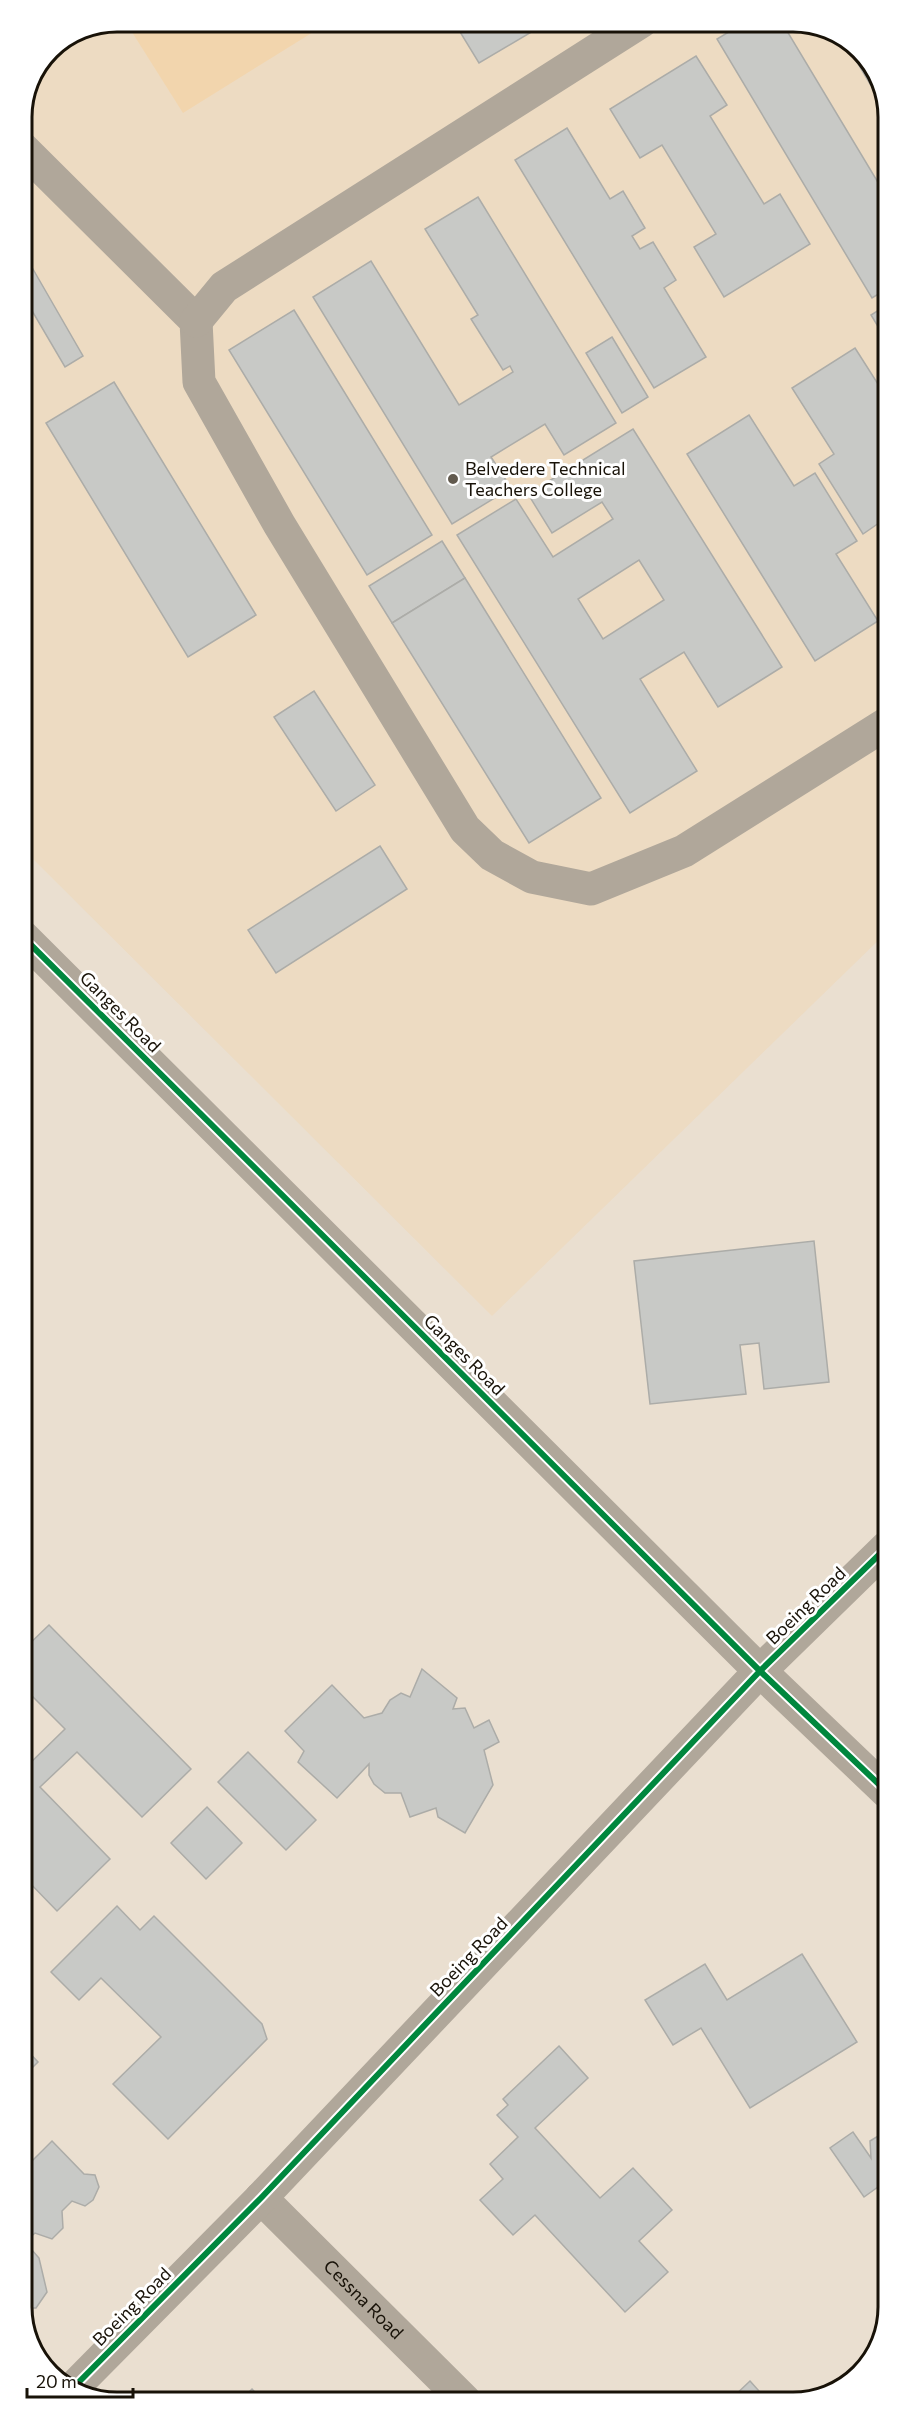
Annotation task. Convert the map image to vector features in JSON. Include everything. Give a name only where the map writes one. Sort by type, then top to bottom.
[{"type":"street","points":[[625,32],[224,287],[196,321],[199,382],[279,524],[465,829],[492,855],[532,877],[591,889],[684,851],[878,729]]},
{"type":"street","points":[[32,158],[196,321]]},
{"type":"street","name":"Ganges Road","points":[[32,946],[760,1671],[878,1783]]},
{"type":"street","name":"Boeing Road","points":[[78,2383],[261,2198],[760,1671],[878,1556]]},
{"type":"street","name":"Cessna Road","points":[[261,2198],[456,2392]]},
{"type":"shaded area","name":"Belvedere Technical Teachers College","points":[[116,32],[798,32],[820,36],[853,56],[869,79],[875,94],[878,116],[878,941],[492,1316],[32,858],[32,111],[34,94],[49,65],[60,52],[89,36]]},
{"type":"shaded area","points":[[132,32],[313,32],[183,113]]},
{"type":"building","points":[[460,32],[531,32],[479,63]]},
{"type":"building","points":[[729,32],[788,32],[878,182],[878,294],[872,298],[717,39]]},
{"type":"building","points":[[696,56],[727,105],[710,116],[764,204],[780,194],[810,244],[724,297],[694,247],[716,234],[662,145],[640,158],[610,109]]},
{"type":"building","points":[[855,58],[869,79],[873,89]]},
{"type":"building","points":[[567,128],[610,199],[623,191],[645,228],[632,236],[640,249],[653,242],[676,280],[664,288],[706,357],[654,388],[515,160]]},
{"type":"building","points":[[478,197],[616,423],[564,455],[545,424],[491,457],[511,488],[452,524],[313,297],[371,261],[459,405],[513,372],[510,366],[503,370],[471,319],[478,315],[425,229]]},
{"type":"building","points":[[32,267],[83,356],[65,367],[32,311]]},
{"type":"building","points":[[294,310],[432,535],[367,575],[229,350]]},
{"type":"building","points":[[878,310],[878,326],[871,315]]},
{"type":"building","points":[[612,337],[648,397],[622,413],[586,353]]},
{"type":"building","points":[[855,348],[878,384],[878,524],[863,534],[819,464],[834,454],[792,388]]},
{"type":"building","points":[[114,382],[256,615],[188,657],[46,423]]},
{"type":"building","points":[[749,415],[794,486],[815,473],[857,541],[836,554],[878,621],[815,661],[687,454]]},
{"type":"building","points":[[633,429],[782,667],[718,707],[684,652],[640,679],[697,771],[630,813],[457,535],[516,499],[553,557],[613,519],[602,502],[552,533],[528,494]],"holes":[[[639,560],[664,600],[603,639],[578,599]]]},
{"type":"building","points":[[442,541],[465,578],[392,623],[369,586]]},
{"type":"building","points":[[465,578],[601,798],[529,843],[392,623]]},
{"type":"building","points":[[314,691],[375,785],[336,811],[274,717]]},
{"type":"building","points":[[380,846],[407,889],[276,973],[248,930]]},
{"type":"building","points":[[814,1241],[829,1382],[764,1389],[759,1343],[740,1345],[746,1394],[650,1404],[634,1261]]},
{"type":"building","points":[[49,1625],[191,1769],[142,1817],[77,1752],[40,1787],[110,1859],[57,1911],[32,1885],[32,1761],[65,1729],[32,1696],[32,1641]]},
{"type":"building","points":[[422,1669],[457,1698],[453,1709],[465,1708],[474,1728],[489,1720],[499,1742],[484,1750],[493,1785],[465,1833],[438,1817],[436,1808],[410,1817],[401,1793],[385,1793],[374,1784],[369,1775],[369,1764],[337,1798],[298,1762],[304,1751],[285,1731],[332,1685],[364,1718],[382,1713],[390,1700],[401,1693],[410,1697]]},
{"type":"building","points":[[248,1752],[316,1820],[286,1850],[218,1782]]},
{"type":"building","points":[[207,1807],[242,1843],[206,1879],[171,1843]]},
{"type":"building","points":[[117,1906],[140,1930],[154,1916],[262,2024],[267,2039],[168,2139],[113,2084],[161,2037],[101,1978],[79,2000],[51,1972]]},
{"type":"building","points":[[802,1954],[857,2042],[750,2108],[701,2028],[673,2045],[645,2000],[705,1964],[727,2000]]},
{"type":"building","points":[[559,2046],[588,2078],[535,2128],[600,2198],[633,2168],[672,2210],[639,2241],[668,2272],[625,2312],[535,2215],[513,2235],[480,2200],[503,2179],[490,2164],[518,2137],[497,2115],[508,2105],[503,2099]]},
{"type":"building","points":[[32,2056],[38,2062],[32,2068]]},
{"type":"building","points":[[853,2132],[871,2158],[870,2141],[878,2136],[878,2187],[864,2197],[830,2148]]},
{"type":"building","points":[[52,2141],[84,2174],[95,2175],[99,2187],[93,2200],[85,2206],[72,2201],[62,2211],[63,2228],[52,2239],[35,2233],[32,2236],[32,2161]]},
{"type":"building","points":[[32,2250],[39,2258],[47,2292],[36,2308],[32,2308]]},
{"type":"building","points":[[750,2381],[760,2392],[738,2392]]},
{"type":"cycle path","points":[[32,946],[760,1671],[878,1783]]},
{"type":"cycle path","points":[[78,2383],[261,2198],[760,1671],[878,1556]]},
{"type":"place","name":"Belvedere Technical Teachers College","points":[[453,479]]}]
